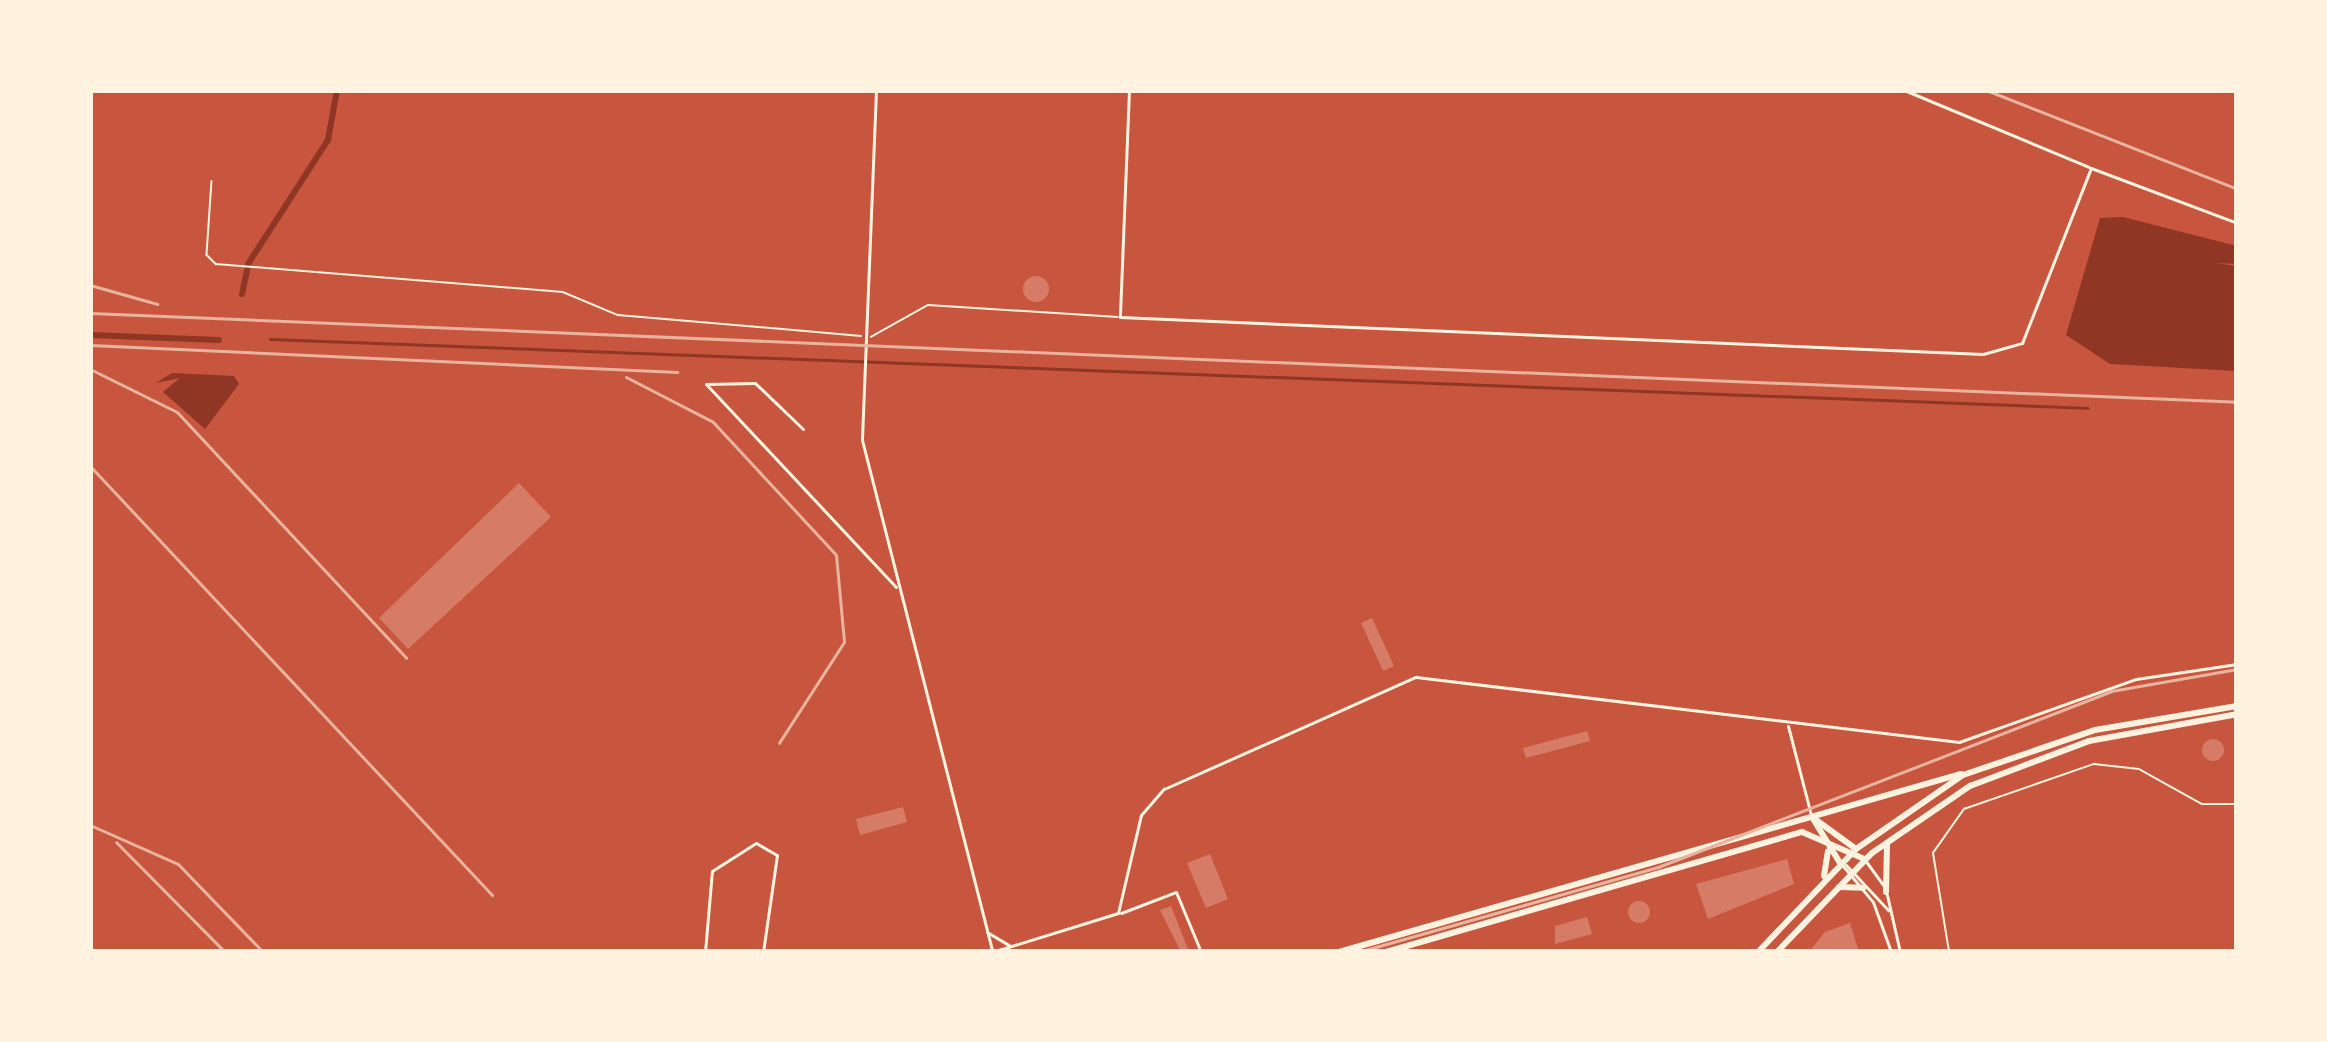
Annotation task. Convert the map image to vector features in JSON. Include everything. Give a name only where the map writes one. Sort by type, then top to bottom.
[{"type":"main road","points":[[1340,952],[1831,813],[2113,726],[2237,710]]},
{"type":"main road","points":[[1777,952],[1864,859],[1934,807],[2029,760],[2237,710]]},
{"type":"main road","points":[[1758,952],[1852,852],[1976,769]]},
{"type":"main road","points":[[1816,833],[1831,813]]},
{"type":"main road","points":[[1812,818],[1852,852]]},
{"type":"main road","points":[[1812,818],[1816,833],[1840,863]]},
{"type":"main road","points":[[1386,952],[1816,833],[1864,859]]},
{"type":"main road","points":[[1886,892],[1888,839]]},
{"type":"main road","points":[[1824,879],[1828,850]]},
{"type":"main road","points":[[1836,887],[1863,889]]},
{"type":"street","points":[[876,90],[862,421],[992,952],[1176,892],[1201,952]]},
{"type":"street","points":[[1129,90],[1120,317],[2004,351],[2022,343],[2091,168]]},
{"type":"street","points":[[1904,90],[2237,223]]},
{"type":"street","points":[[803,429],[748,380],[710,380],[709,399],[900,591]]},
{"type":"street","points":[[1118,913],[1156,795],[1410,679],[1959,742],[2136,679],[2237,664]]},
{"type":"street","points":[[1788,724],[1812,818]]},
{"type":"street","points":[[704,952],[712,872],[756,843],[778,856],[763,952]]},
{"type":"street","points":[[1864,859],[1886,892],[1900,952]]},
{"type":"street","points":[[1840,863],[1892,916]]},
{"type":"street","points":[[1852,871],[1891,952]]},
{"type":"street","points":[[986,931],[1017,946]]},
{"type":"street","points":[[1011,952],[1017,946]]},
{"type":"lane","points":[[212,181],[207,255],[216,264],[563,292],[619,315],[861,336]]},
{"type":"lane","points":[[871,337],[928,305],[1120,317]]},
{"type":"lane","points":[[1949,952],[1933,876],[1936,842],[1956,815],[2074,766],[2139,769],[2202,804],[2237,804]]},
{"type":"shaded area","points":[[2123,217],[2237,246],[2237,264],[2215,263],[2237,266],[2237,371],[2110,364],[2066,335],[2100,218]]},
{"type":"shaded area","points":[[172,373],[234,376],[239,384],[205,429],[163,392],[180,378],[156,383]]},
{"type":"building","points":[[1036,276],[1049,289],[1036,302],[1023,289]]},
{"type":"building","points":[[519,483],[551,517],[408,649],[379,618]]},
{"type":"building","points":[[1372,618],[1394,666],[1383,671],[1361,623]]},
{"type":"building","points":[[1587,731],[1590,741],[1526,758],[1523,748]]},
{"type":"building","points":[[2213,739],[2224,750],[2213,761],[2202,750]]},
{"type":"building","points":[[903,807],[907,822],[860,835],[856,819]]},
{"type":"building","points":[[1210,854],[1228,899],[1206,908],[1187,863]]},
{"type":"building","points":[[1787,859],[1794,884],[1708,919],[1696,884]]},
{"type":"building","points":[[1639,901],[1650,912],[1639,923],[1628,912]]},
{"type":"building","points":[[1171,906],[1188,949],[1181,952],[1160,910]]},
{"type":"building","points":[[1587,917],[1592,934],[1555,944],[1555,926]]},
{"type":"building","points":[[1850,923],[1859,952],[1809,952],[1825,932]]},
{"type":"waterway","points":[[248,264],[328,140],[337,90]]},
{"type":"waterway","points":[[242,294],[247,270]]},
{"type":"waterway","points":[[90,335],[219,340]]},
{"type":"waterway","points":[[270,339],[2088,408]]},
{"type":"tram line","points":[[1358,952],[1658,867],[2111,691],[2237,669]]},
{"type":"railway","points":[[1986,90],[2237,189]]},
{"type":"railway","points":[[90,285],[157,304]]},
{"type":"railway","points":[[90,313],[2237,402]]},
{"type":"railway","points":[[90,345],[677,372]]},
{"type":"railway","points":[[90,369],[177,412],[406,658]]},
{"type":"railway","points":[[626,377],[713,422],[836,555],[844,642],[779,743]]},
{"type":"railway","points":[[90,466],[492,895]]},
{"type":"railway","points":[[90,825],[178,864],[263,952]]},
{"type":"railway","points":[[116,842],[225,952]]}]
